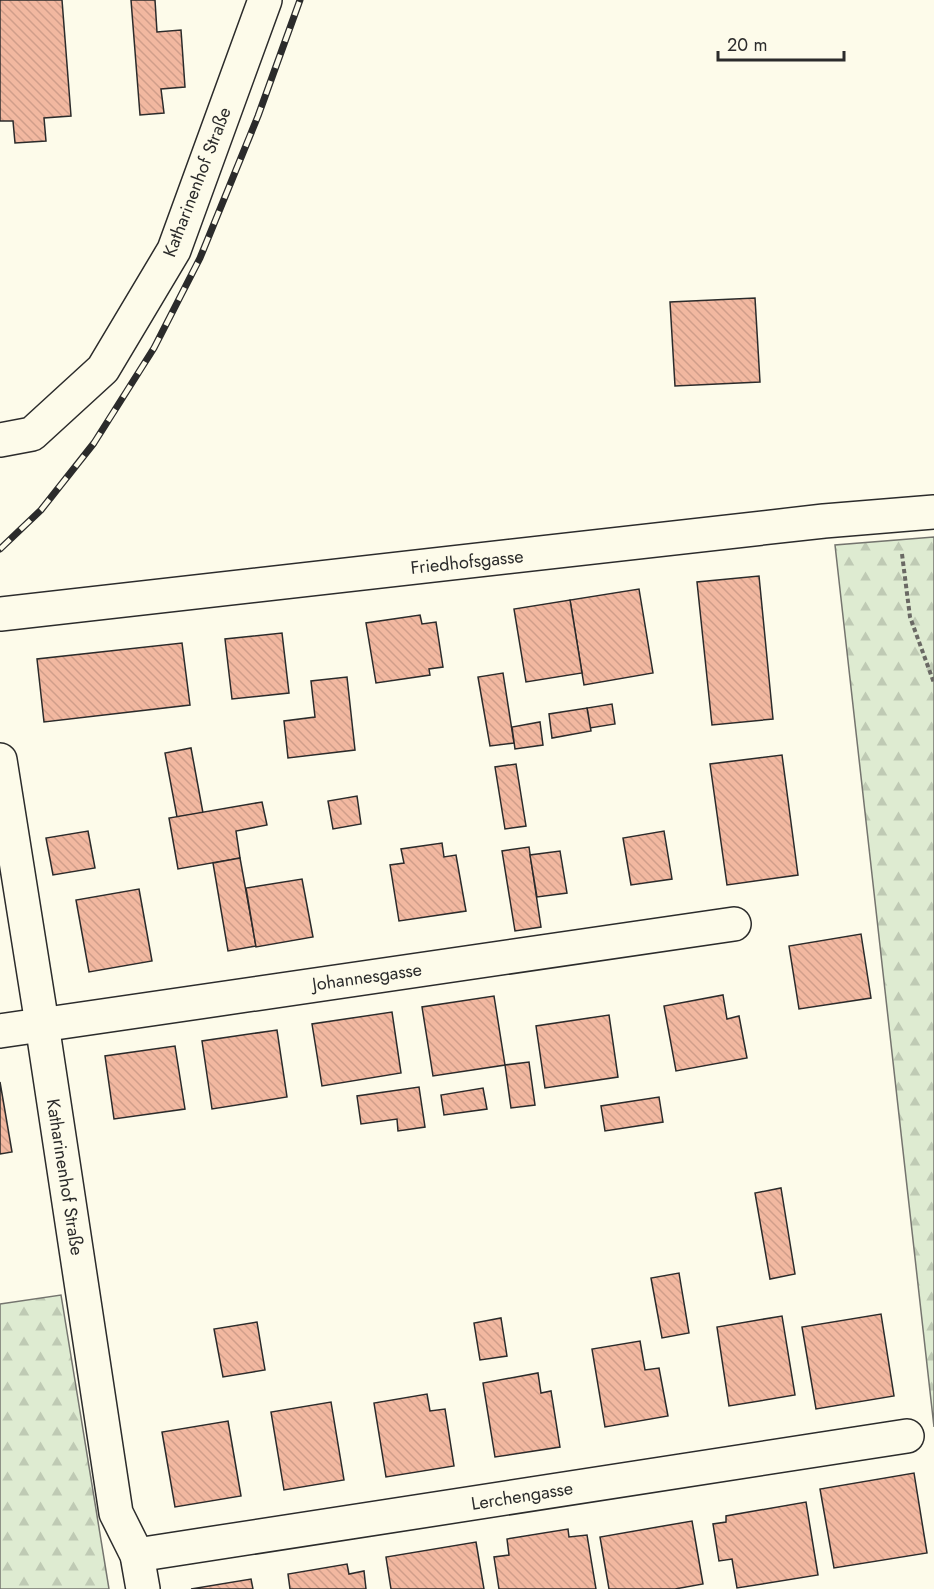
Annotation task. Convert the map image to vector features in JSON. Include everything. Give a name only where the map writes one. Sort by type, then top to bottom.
[{"type":"street","name":"Katharinenhof Straße","points":[[0,440],[32,434],[103,369],[133,320],[174,250],[265,0]]},
{"type":"street","name":"Friedhofsgasse","points":[[0,614],[824,521],[934,512]]},
{"type":"street","name":"Katharinenhof Straße","points":[[0,760],[116,1513],[137,1555],[143,1589]]},
{"type":"street","name":"Johannesgasse","points":[[0,1031],[734,924]]},
{"type":"street","name":"Lerchengasse","points":[[137,1555],[907,1436]]},
{"type":"path","points":[[896,515],[910,617],[934,683]]},
{"type":"green space","points":[[934,537],[934,1427],[835,545]]},
{"type":"green space","points":[[61,1295],[109,1589],[0,1589],[0,1304]]},
{"type":"building","points":[[0,0],[62,0],[71,116],[44,118],[46,141],[15,143],[13,121],[0,121]]},
{"type":"building","points":[[131,0],[155,0],[157,32],[181,30],[185,87],[161,89],[164,113],[140,115]]},
{"type":"building","points":[[755,298],[760,382],[675,386],[670,302]]},
{"type":"building","points":[[759,576],[773,719],[712,725],[697,582]]},
{"type":"building","points":[[639,589],[653,673],[584,685],[570,600]]},
{"type":"building","points":[[570,600],[582,673],[526,682],[514,609]]},
{"type":"building","points":[[420,615],[422,624],[436,622],[443,667],[429,669],[430,675],[376,683],[366,623]]},
{"type":"building","points":[[282,633],[289,693],[232,699],[225,639]]},
{"type":"building","points":[[182,643],[190,705],[44,722],[37,659]]},
{"type":"building","points":[[503,673],[514,743],[490,746],[478,677]]},
{"type":"building","points":[[347,677],[355,750],[288,758],[284,721],[315,717],[311,681]]},
{"type":"building","points":[[612,704],[615,724],[590,728],[587,708]]},
{"type":"building","points":[[587,708],[591,731],[552,738],[549,714]]},
{"type":"building","points":[[540,722],[543,745],[515,749],[512,727]]},
{"type":"building","points":[[191,748],[203,813],[177,817],[165,753]]},
{"type":"building","points":[[782,755],[798,875],[727,885],[710,764]]},
{"type":"building","points":[[516,764],[526,826],[505,829],[495,767]]},
{"type":"building","points":[[357,796],[361,824],[333,829],[328,801]]},
{"type":"building","points":[[262,802],[267,825],[236,831],[240,858],[178,869],[169,818]]},
{"type":"building","points":[[88,831],[95,868],[53,875],[46,838]]},
{"type":"building","points":[[664,831],[672,879],[631,885],[623,838]]},
{"type":"building","points":[[442,843],[444,857],[456,855],[466,911],[399,921],[390,865],[404,863],[401,849]]},
{"type":"building","points":[[529,847],[541,927],[515,931],[502,851]]},
{"type":"building","points":[[560,851],[567,893],[537,897],[530,855]]},
{"type":"building","points":[[240,858],[256,946],[228,951],[213,863]]},
{"type":"building","points":[[302,879],[313,937],[256,947],[246,888]]},
{"type":"building","points":[[139,889],[152,961],[89,972],[76,900]]},
{"type":"building","points":[[861,934],[871,998],[799,1009],[789,946]]},
{"type":"building","points":[[723,995],[727,1019],[739,1016],[747,1058],[676,1071],[664,1006]]},
{"type":"building","points":[[494,996],[505,1065],[433,1076],[422,1007]]},
{"type":"building","points":[[392,1012],[401,1073],[322,1086],[312,1024]]},
{"type":"building","points":[[609,1015],[618,1077],[545,1088],[536,1026]]},
{"type":"building","points":[[277,1030],[287,1097],[212,1109],[202,1041]]},
{"type":"building","points":[[175,1046],[185,1109],[114,1119],[105,1056]]},
{"type":"building","points":[[529,1062],[535,1105],[511,1108],[505,1065]]},
{"type":"building","points":[[0,1082],[12,1152],[0,1154]]},
{"type":"building","points":[[419,1087],[425,1127],[398,1131],[397,1119],[361,1124],[357,1096]]},
{"type":"building","points":[[483,1088],[487,1109],[444,1115],[441,1095]]},
{"type":"building","points":[[659,1097],[663,1122],[605,1131],[601,1106]]},
{"type":"building","points":[[781,1188],[795,1274],[770,1279],[755,1193]]},
{"type":"building","points":[[679,1273],[689,1333],[662,1338],[651,1278]]},
{"type":"building","points":[[881,1314],[894,1396],[816,1409],[802,1327]]},
{"type":"building","points":[[782,1316],[795,1395],[729,1406],[717,1327]]},
{"type":"building","points":[[501,1318],[507,1356],[480,1360],[474,1323]]},
{"type":"building","points":[[257,1322],[265,1370],[223,1377],[214,1329]]},
{"type":"building","points":[[640,1341],[645,1370],[659,1368],[668,1416],[605,1427],[592,1349]]},
{"type":"building","points":[[538,1373],[541,1393],[551,1391],[560,1447],[495,1457],[483,1383]]},
{"type":"building","points":[[427,1394],[430,1411],[445,1409],[454,1466],[386,1477],[374,1403]]},
{"type":"building","points":[[331,1402],[344,1480],[284,1490],[271,1412]]},
{"type":"building","points":[[228,1421],[241,1496],[175,1507],[162,1432]]},
{"type":"building","points":[[914,1473],[927,1553],[834,1568],[820,1489]]},
{"type":"building","points":[[806,1502],[818,1575],[737,1588],[732,1559],[719,1561],[713,1524],[726,1522],[726,1516]]},
{"type":"building","points":[[692,1521],[703,1584],[675,1589],[609,1589],[600,1537]]},
{"type":"building","points":[[568,1529],[569,1537],[587,1535],[596,1589],[499,1589],[494,1557],[509,1555],[507,1539]]},
{"type":"building","points":[[476,1542],[484,1589],[391,1589],[386,1557]]},
{"type":"building","points":[[347,1564],[349,1574],[364,1571],[366,1589],[290,1589],[288,1574]]},
{"type":"building","points":[[251,1579],[253,1589],[191,1589]]},
{"type":"railway","points":[[0,549],[41,510],[94,443],[154,348],[200,258],[258,116],[300,0]]}]
